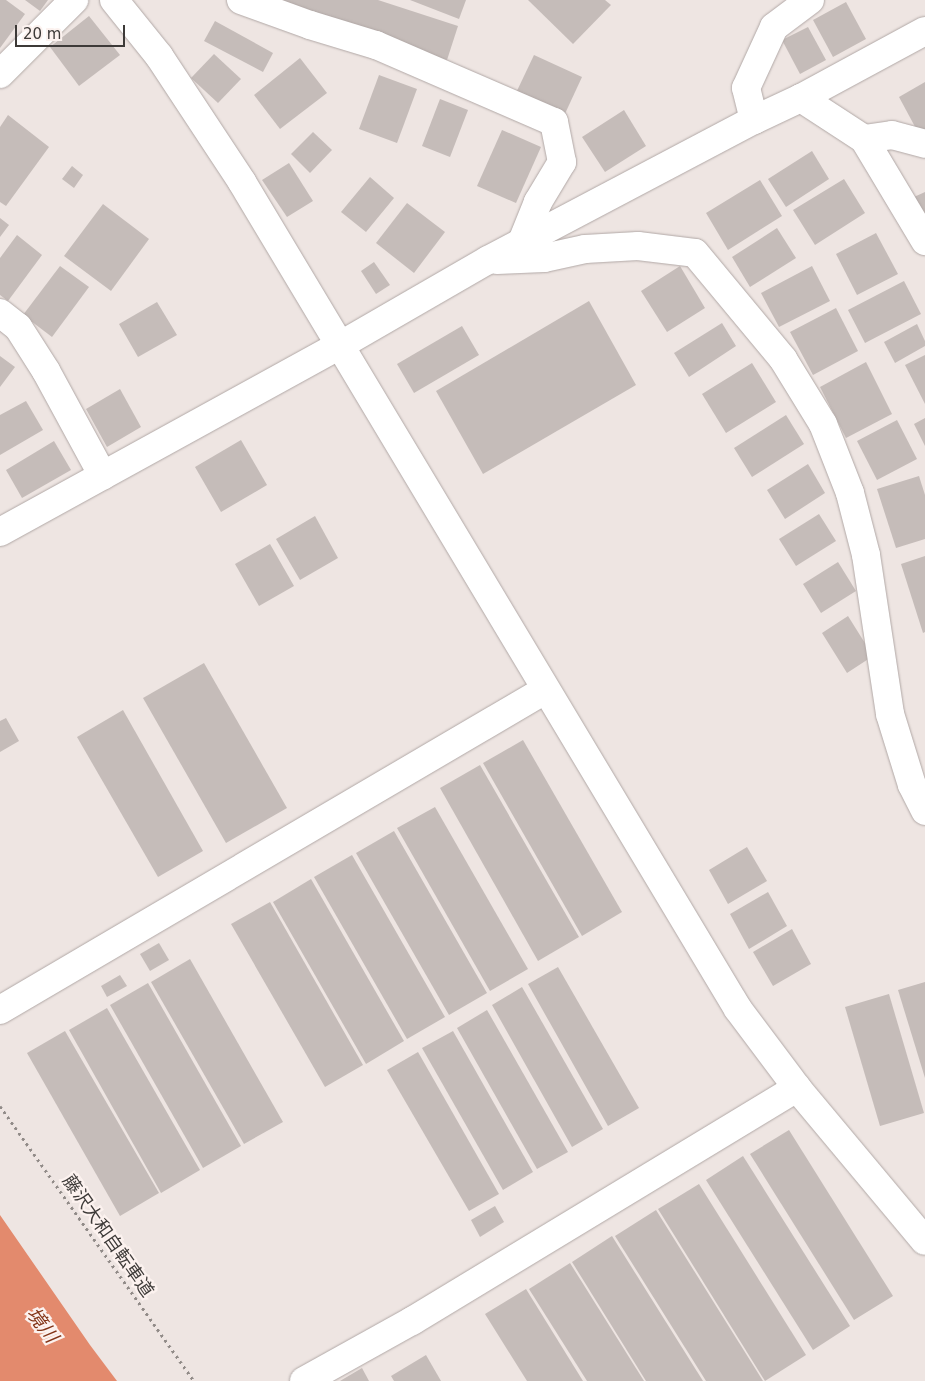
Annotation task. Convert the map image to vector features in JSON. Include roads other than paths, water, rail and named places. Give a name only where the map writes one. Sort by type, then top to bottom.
[{"type":"street","points":[[0,74],[74,0]]},
{"type":"street","points":[[114,0],[159,56],[197,110],[738,1009],[797,1088],[925,1241]]},
{"type":"street","points":[[241,0],[310,25],[376,45],[554,122],[562,162],[538,202],[521,244]]},
{"type":"street","points":[[754,120],[746,88],[774,28],[810,0]]},
{"type":"street","points":[[0,532],[339,346],[488,260],[754,120],[801,98],[925,31]]},
{"type":"street","points":[[801,98],[864,139],[925,242]]},
{"type":"street","points":[[864,139],[892,135],[925,144]]},
{"type":"street","points":[[488,260],[544,258],[585,249],[638,246],[695,253],[783,359],[823,424],[850,493],[866,556],[890,714],[912,786],[925,810]]},
{"type":"street","points":[[0,313],[18,327],[46,371],[103,476]]},
{"type":"street","points":[[0,1010],[545,690]]},
{"type":"street","points":[[304,1381],[412,1321],[797,1088]]},
{"type":"water","name":"境川","points":[[0,1215],[90,1345],[117,1381],[0,1381]]}]
